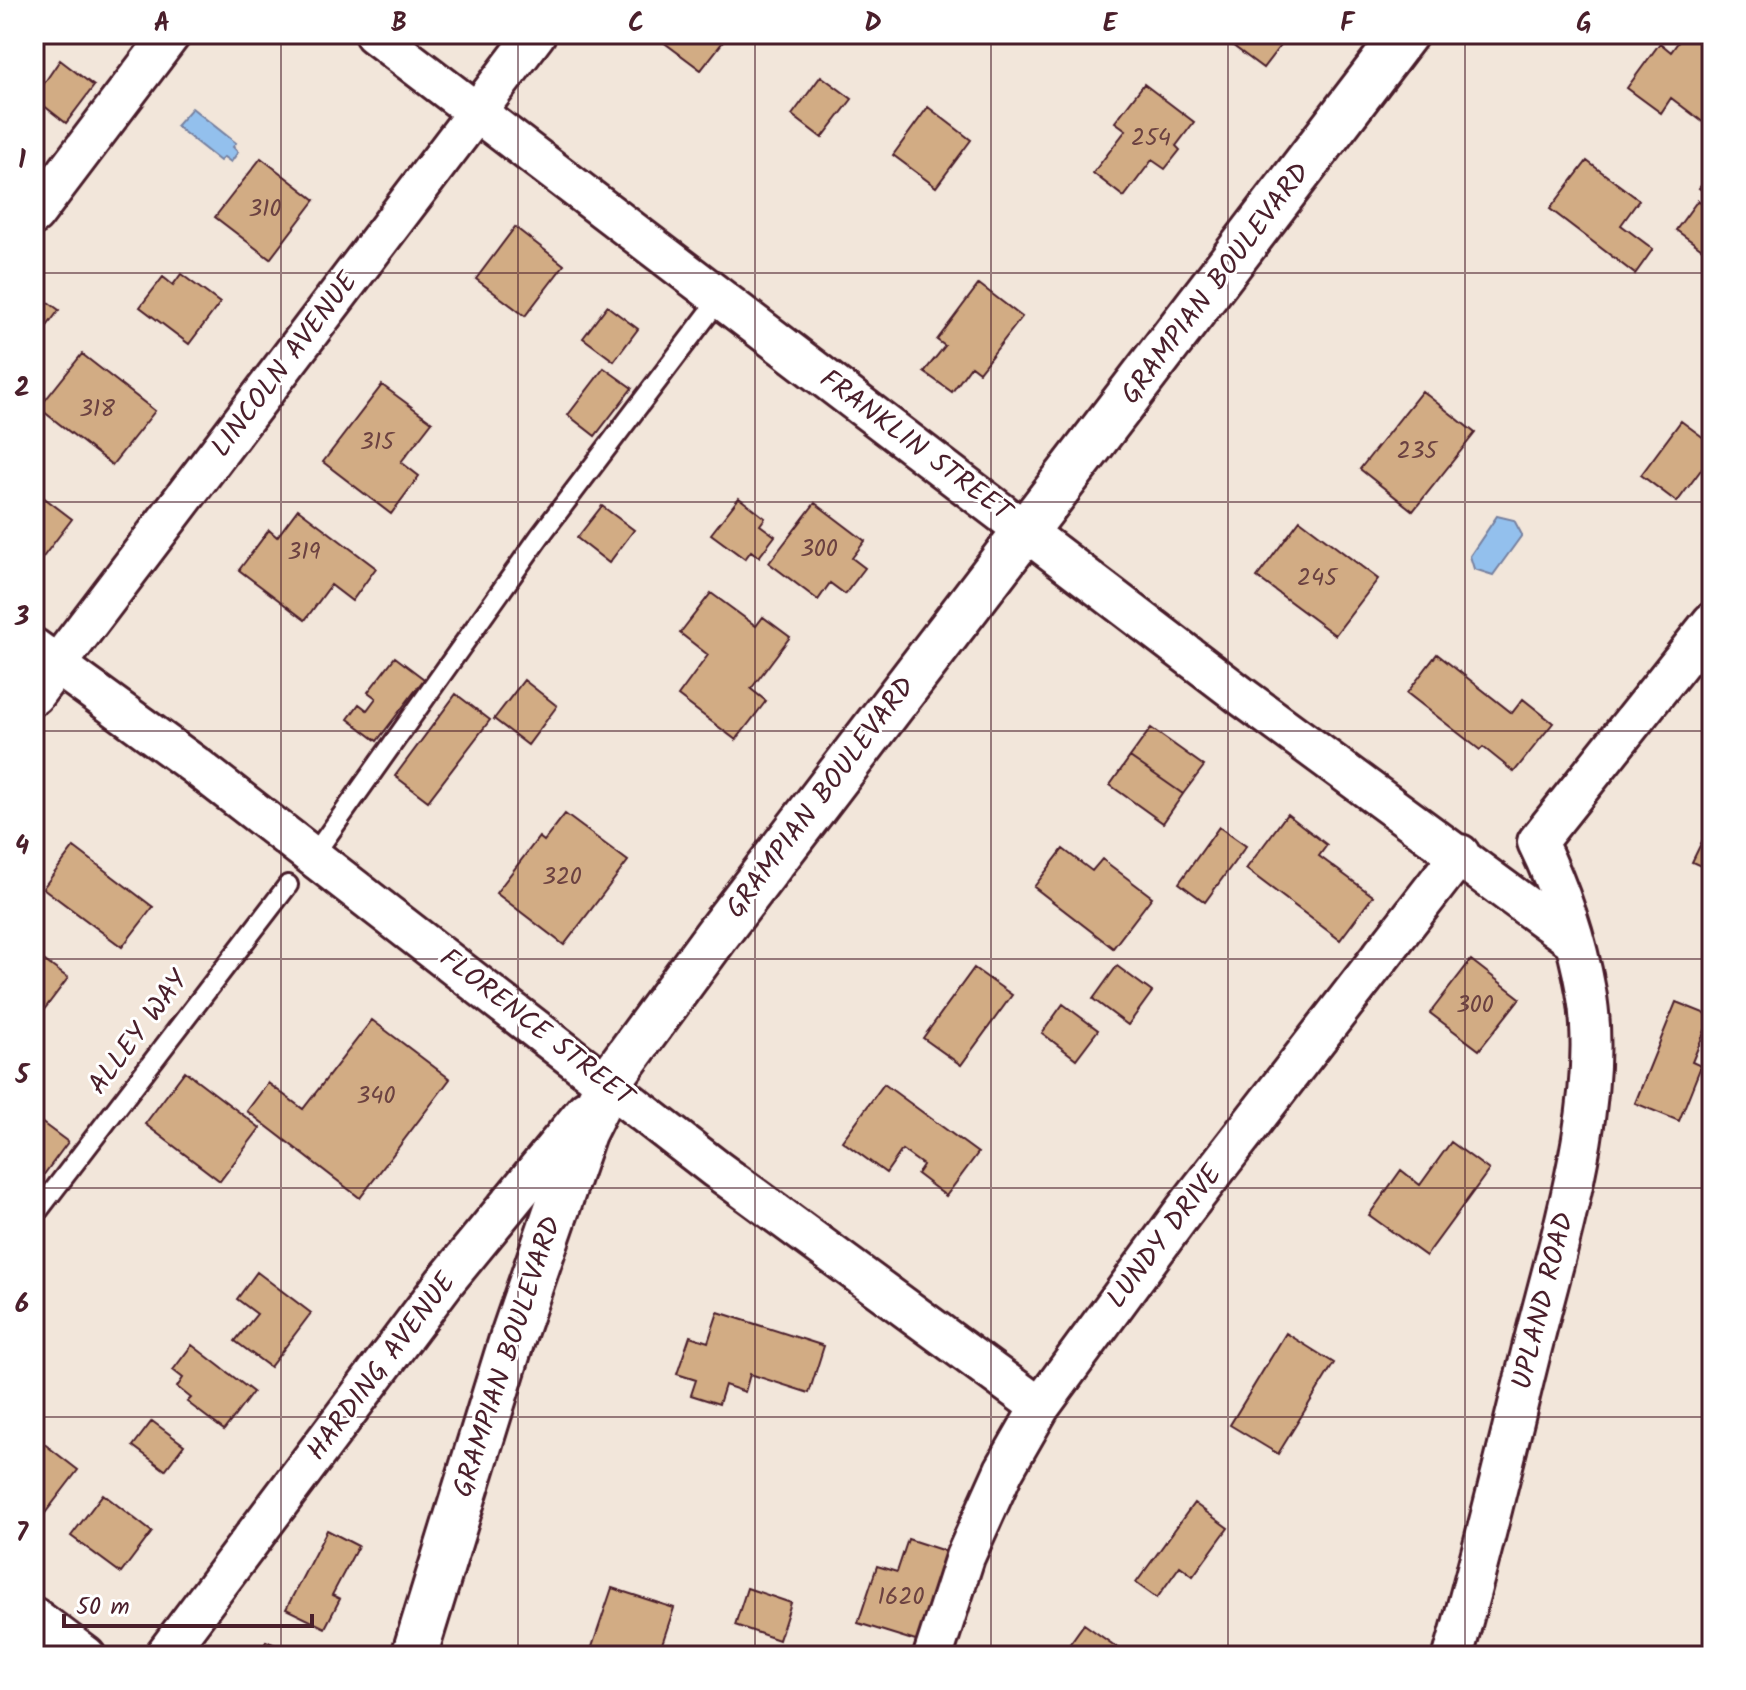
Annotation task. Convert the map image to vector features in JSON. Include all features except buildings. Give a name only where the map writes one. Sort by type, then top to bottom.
[{"type":"street","points":[[34,215],[171,34]]},
{"type":"street","name":"FRANKLIN STREET","points":[[374,34],[1244,698],[1460,854]]},
{"type":"street","name":"LINCOLN AVENUE","points":[[34,695],[46,656],[477,113],[536,34]]},
{"type":"street","name":"GRAMPIAN BOULEVARD","points":[[414,1656],[512,1339],[583,1133],[608,1083],[1405,34]]},
{"type":"street","name":"UPLAND ROAD","points":[[1453,1656],[1501,1478],[1573,1184],[1585,1106],[1589,1049],[1587,994],[1557,882],[1537,842],[1712,622]]},
{"type":"street","name":"FLORENCE STREET","points":[[46,656],[313,856],[716,1169],[1040,1407]]},
{"type":"street","points":[[1460,854],[1574,941]]},
{"type":"street","name":"LUNDY DRIVE","points":[[933,1656],[965,1557],[1004,1470],[1040,1407],[1183,1212],[1460,854]]},
{"type":"street","name":"HARDING AVENUE","points":[[164,1656],[444,1283],[608,1083]]},
{"type":"street","points":[[34,1617],[86,1656]]},
{"type":"lane","points":[[313,856],[540,536],[721,297]]},
{"type":"lane","name":"ALLEY WAY","points":[[34,1216],[288,885]]},
{"type":"water","points":[[192,108],[236,143],[233,147],[238,152],[231,162],[224,157],[220,161],[176,126]]},
{"type":"water","points":[[1497,516],[1514,520],[1522,535],[1493,575],[1474,569],[1470,556]]}]
